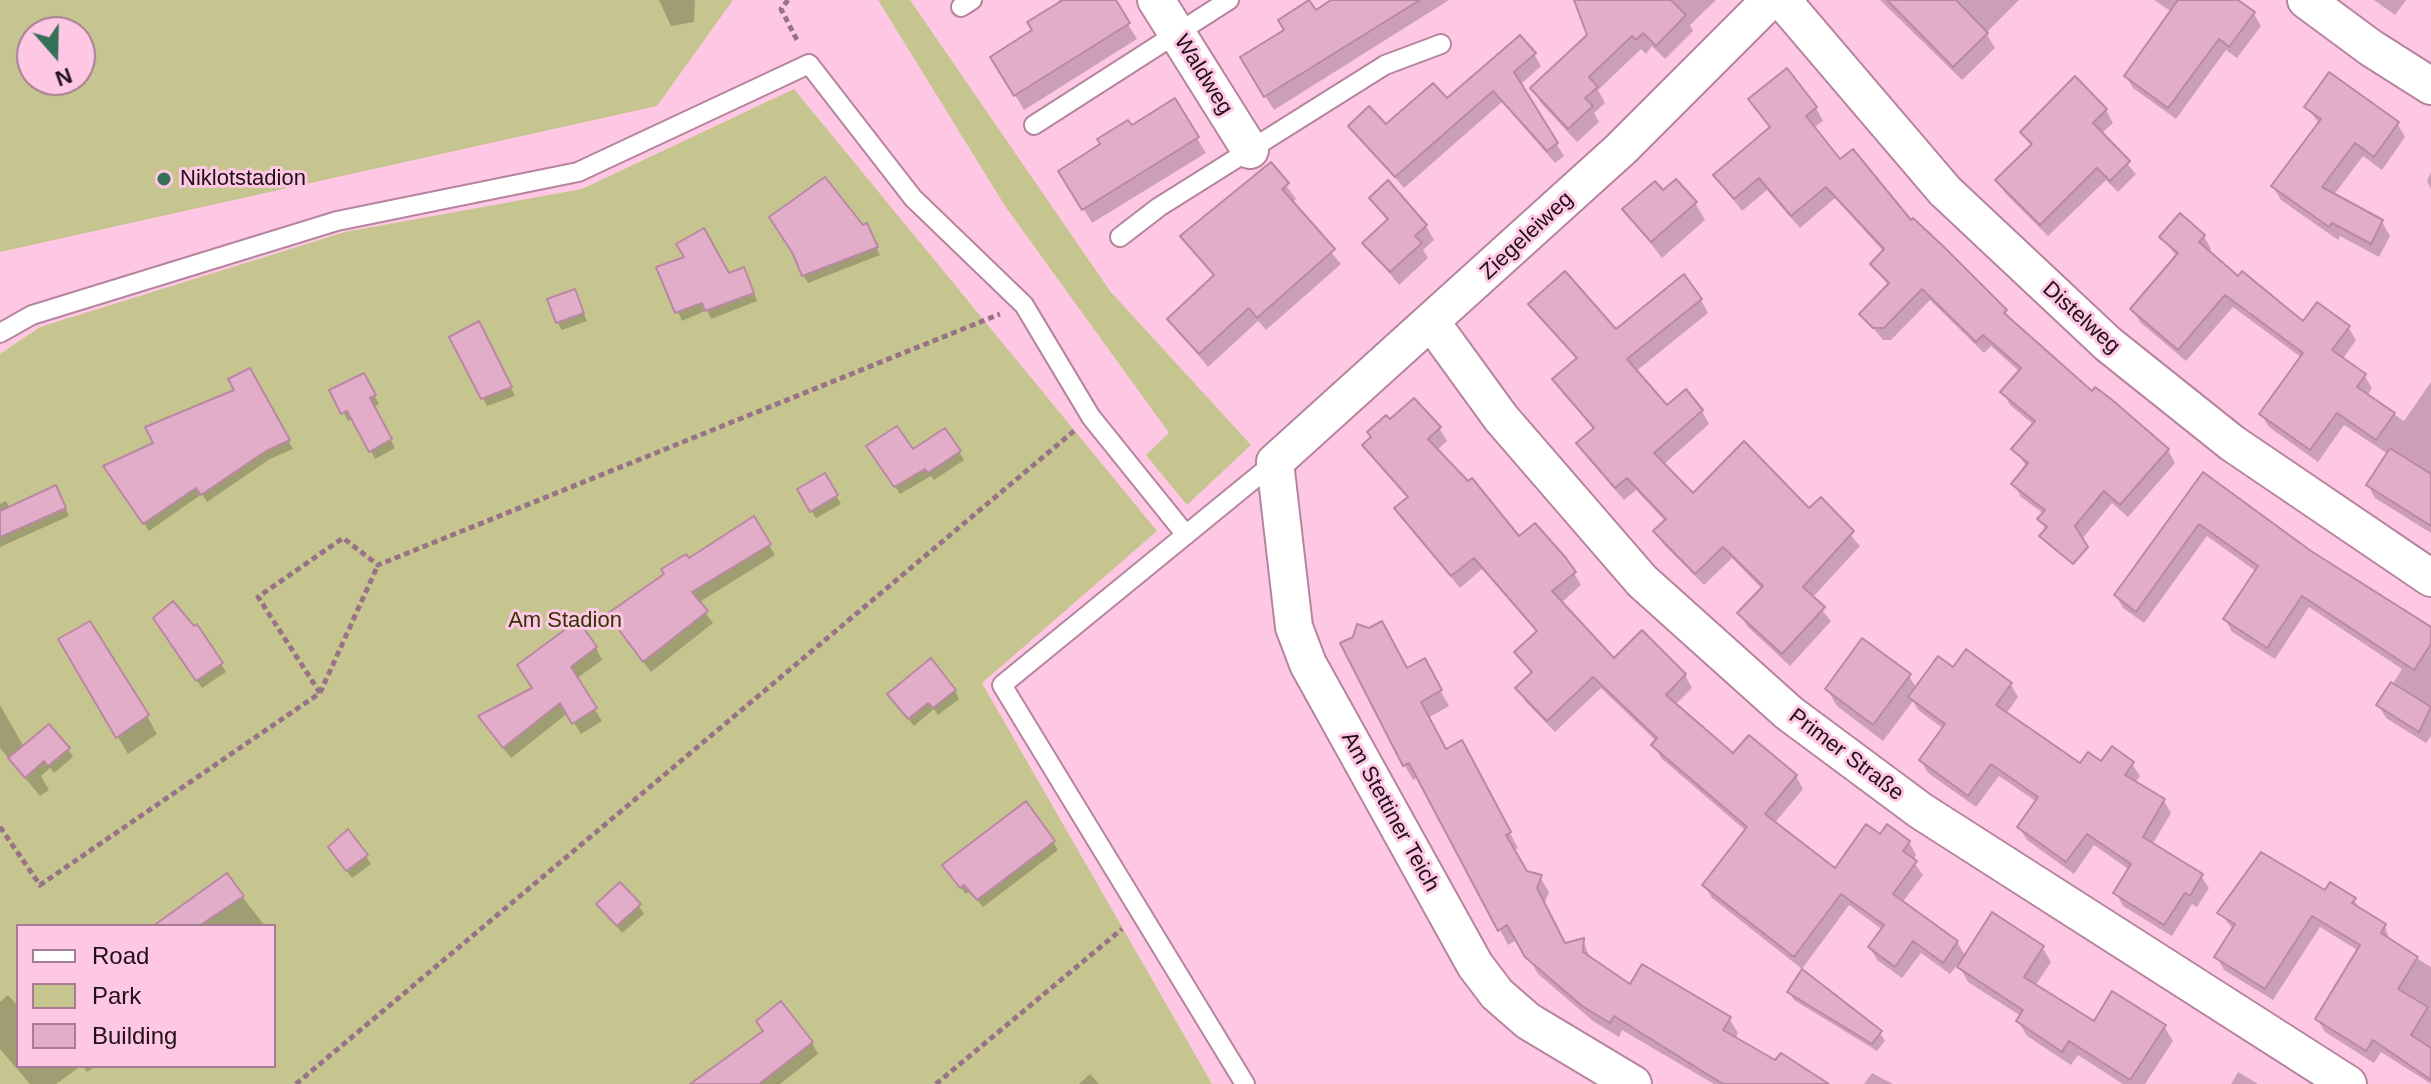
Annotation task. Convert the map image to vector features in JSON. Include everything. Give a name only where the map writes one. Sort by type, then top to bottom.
[{"type":"street","name":"Waldweg","points":[[1156,0],[1250,150]]},
{"type":"street","name":"Ziegeleiweg","points":[[1275,462],[1621,149],[1770,0]]},
{"type":"street","name":"Distelweg","points":[[1782,0],[1945,191],[2108,344],[2232,443],[2431,578]]},
{"type":"street","points":[[2306,0],[2371,48],[2431,86]]},
{"type":"street","name":"Primer Straße","points":[[1432,323],[1501,418],[1642,581],[1789,713],[1921,811],[2348,1084]]},
{"type":"street","name":"Am Stettiner Teich","points":[[1275,462],[1294,627],[1308,664],[1475,965],[1497,994],[1528,1021],[1633,1084]]},
{"type":"lane","points":[[1034,125],[1229,0]]},
{"type":"lane","points":[[1120,237],[1159,207],[1385,65],[1441,44]]},
{"type":"lane","points":[[0,333],[32,315],[337,221],[578,172],[809,64],[913,198],[1024,305],[1091,417],[1186,535]]},
{"type":"lane","points":[[1245,1084],[1002,685],[1275,462]]},
{"type":"path","points":[[788,0],[781,9],[809,64]]},
{"type":"path","points":[[0,827],[40,885],[320,693],[378,565],[1024,305]]},
{"type":"path","points":[[296,1084],[1091,417]]},
{"type":"path","points":[[320,693],[258,597],[343,538],[378,565]]},
{"type":"path","points":[[936,1084],[1141,913]]},
{"type":"green space","name":"Niklotstadion","points":[[0,0],[733,0],[657,106],[0,252]]},
{"type":"green space","points":[[878,0],[910,0],[1110,291],[1251,445],[1187,505],[1146,455],[1169,433],[1005,206]]},
{"type":"green space","name":"Am Stadion","points":[[794,89],[1157,531],[982,683],[1212,1084],[0,1084],[0,354],[40,327],[345,232],[582,189]]},
{"type":"building","points":[[1063,0],[1116,0],[1130,23],[1014,96],[990,57],[1032,30],[1027,22]]},
{"type":"building","points":[[1309,0],[1316,10],[1331,0],[1420,0],[1264,97],[1240,57],[1284,30],[1278,20]]},
{"type":"building","points":[[1574,0],[1671,0],[1686,15],[1656,46],[1643,33],[1636,40],[1632,36],[1589,77],[1598,87],[1585,98],[1593,106],[1568,129],[1530,88],[1587,35]]},
{"type":"building","points":[[1887,0],[1956,0],[1988,33],[1953,67]]},
{"type":"building","points":[[2178,0],[2238,0],[2255,12],[2229,47],[2219,39],[2168,108],[2124,76]]},
{"type":"building","points":[[1520,35],[1536,53],[1514,72],[1558,143],[1547,151],[1493,91],[1395,177],[1348,126],[1369,106],[1386,124],[1433,83],[1447,98]]},
{"type":"building","points":[[1787,68],[1817,107],[1806,116],[1840,159],[1853,149],[1911,220],[1913,218],[1944,247],[2007,310],[2004,313],[2092,391],[2095,387],[2111,399],[2169,449],[2120,505],[2104,491],[2075,526],[2088,547],[2073,564],[2039,536],[2047,527],[2037,519],[2045,510],[2011,484],[2028,463],[2011,449],[2035,421],[2000,392],[2021,368],[1983,335],[1976,342],[1922,289],[1884,328],[1873,328],[1859,314],[1889,283],[1870,264],[1884,249],[1826,187],[1791,216],[1759,178],[1734,199],[1713,175],[1770,127],[1748,99]]},
{"type":"building","points":[[2329,72],[2399,122],[2374,157],[2355,143],[2322,187],[2383,220],[2371,244],[2332,223],[2329,227],[2271,186],[2321,119],[2304,107]]},
{"type":"building","points":[[2075,76],[2107,109],[2093,123],[2130,161],[2110,181],[2097,168],[2040,225],[1995,180],[2032,144],[2020,132]]},
{"type":"building","points":[[1175,98],[1199,137],[1082,210],[1058,171],[1100,144],[1097,139],[1128,120],[1132,125]]},
{"type":"building","points":[[1271,162],[1289,183],[1282,189],[1335,249],[1257,318],[1249,308],[1199,354],[1167,319],[1214,275],[1180,236]]},
{"type":"building","points":[[825,177],[863,225],[867,223],[878,247],[802,276],[793,254],[769,217]]},
{"type":"building","points":[[1676,179],[1697,202],[1651,242],[1622,209],[1655,181],[1663,190]]},
{"type":"building","points":[[1388,180],[1427,225],[1415,236],[1422,243],[1390,272],[1362,243],[1388,219],[1369,198]]},
{"type":"building","points":[[2180,213],[2205,235],[2199,242],[2238,276],[2242,271],[2303,321],[2317,302],[2350,326],[2332,350],[2366,374],[2357,387],[2395,413],[2376,440],[2337,413],[2310,450],[2259,414],[2303,353],[2225,295],[2178,350],[2130,309],[2178,253],[2159,237]]},
{"type":"building","points":[[704,228],[729,273],[744,267],[754,293],[705,311],[702,303],[675,313],[656,267],[684,257],[676,244]]},
{"type":"building","points":[[1565,271],[1616,329],[1684,274],[1702,299],[1627,359],[1667,405],[1686,389],[1703,410],[1654,453],[1693,493],[1744,441],[1809,508],[1821,497],[1854,531],[1803,587],[1825,607],[1782,654],[1737,613],[1763,586],[1723,547],[1695,574],[1653,531],[1666,519],[1627,478],[1615,488],[1576,443],[1594,428],[1552,379],[1577,358],[1528,304]]},
{"type":"building","points":[[575,289],[584,313],[556,323],[547,299]]},
{"type":"building","points":[[479,321],[512,387],[481,399],[449,337]]},
{"type":"building","points":[[250,368],[290,440],[266,451],[201,495],[196,488],[143,524],[103,466],[153,443],[145,427],[234,390],[228,379]]},
{"type":"building","points":[[364,373],[376,395],[370,398],[392,439],[369,452],[347,411],[341,414],[329,390]]},
{"type":"building","points":[[1414,398],[1441,427],[1428,439],[1468,481],[1472,478],[1519,536],[1535,523],[1566,558],[1576,572],[1552,591],[1614,658],[1642,630],[1686,674],[1666,695],[1733,753],[1749,735],[1797,775],[1765,814],[1835,868],[1866,824],[1880,834],[1887,824],[1910,841],[1903,851],[1917,861],[1893,894],[1958,941],[1943,963],[1913,941],[1895,967],[1868,947],[1884,925],[1841,894],[1794,957],[1702,885],[1747,827],[1651,745],[1657,738],[1593,677],[1547,721],[1515,688],[1532,672],[1514,652],[1537,631],[1474,558],[1451,576],[1394,508],[1408,497],[1362,445],[1371,437],[1367,432],[1386,415],[1390,419]]},
{"type":"building","points":[[897,426],[913,449],[945,428],[961,451],[928,473],[925,469],[894,487],[866,446]]},
{"type":"building","points":[[2390,448],[2431,474],[2431,526],[2366,485]]},
{"type":"building","points":[[2203,472],[2311,551],[2431,627],[2431,644],[2414,670],[2302,596],[2267,648],[2223,619],[2258,566],[2199,524],[2136,612],[2114,595]]},
{"type":"building","points":[[825,473],[838,495],[810,512],[797,489]]},
{"type":"building","points":[[56,485],[66,508],[0,537],[0,511]]},
{"type":"building","points":[[754,516],[771,544],[692,592],[708,611],[643,662],[607,614],[664,574],[661,569],[686,554],[689,558]]},
{"type":"building","points":[[173,601],[194,626],[197,624],[223,663],[196,681],[153,618]]},
{"type":"building","points":[[578,620],[597,647],[571,667],[597,708],[572,724],[560,703],[503,748],[478,716],[532,688],[517,665]]},
{"type":"building","points":[[90,621],[149,715],[116,738],[58,639]]},
{"type":"building","points":[[1382,621],[1407,668],[1425,658],[1442,690],[1421,702],[1446,749],[1462,740],[1511,832],[1506,835],[1527,871],[1542,875],[1537,888],[1565,943],[1584,938],[1583,952],[1630,984],[1642,964],[1731,1017],[1723,1030],[1775,1060],[1781,1053],[1829,1084],[1723,1084],[1614,1016],[1610,1023],[1582,1006],[1525,957],[1507,925],[1498,931],[1409,763],[1403,766],[1340,643],[1353,637],[1357,624],[1369,628]]},
{"type":"building","points":[[1862,638],[1911,674],[1873,725],[1825,689]]},
{"type":"building","points":[[1966,649],[2012,683],[1996,705],[2080,763],[2088,752],[2101,761],[2112,746],[2134,762],[2125,775],[2165,799],[2143,837],[2203,874],[2190,896],[2185,893],[2164,925],[2113,893],[2131,864],[2087,834],[2066,862],[2017,827],[2038,797],[1991,764],[1968,796],[1919,760],[1945,724],[1908,697],[1938,656],[1953,667]]},
{"type":"building","points":[[931,658],[956,690],[933,708],[928,703],[908,719],[887,694]]},
{"type":"building","points":[[2391,682],[2431,707],[2419,732],[2376,705]]},
{"type":"building","points":[[49,724],[70,748],[48,766],[44,761],[25,778],[8,758]]},
{"type":"building","points":[[1026,801],[1055,841],[977,900],[964,885],[960,888],[942,865]]},
{"type":"building","points":[[348,829],[368,855],[346,871],[328,847]]},
{"type":"building","points":[[2261,852],[2325,890],[2330,882],[2356,898],[2352,903],[2386,924],[2381,933],[2418,957],[2398,989],[2428,1007],[2411,1035],[2431,1048],[2431,1080],[2373,1040],[2366,1051],[2315,1019],[2360,945],[2312,916],[2265,989],[2214,957],[2235,924],[2217,913]]},
{"type":"building","points":[[227,873],[244,896],[202,924],[156,924]]},
{"type":"building","points":[[620,882],[641,904],[617,926],[596,904]]},
{"type":"building","points":[[1992,912],[2044,946],[2024,977],[2094,1021],[2112,991],[2166,1025],[2130,1080],[2069,1041],[2062,1052],[2016,1021],[2023,1010],[1957,967]]},
{"type":"building","points":[[1802,969],[1882,1031],[1872,1044],[1787,992]]},
{"type":"building","points":[[781,1001],[813,1042],[759,1084],[690,1084],[763,1031],[756,1021]]},
{"type":"place","name":"Niklotstadion","points":[[164,179]]}]
